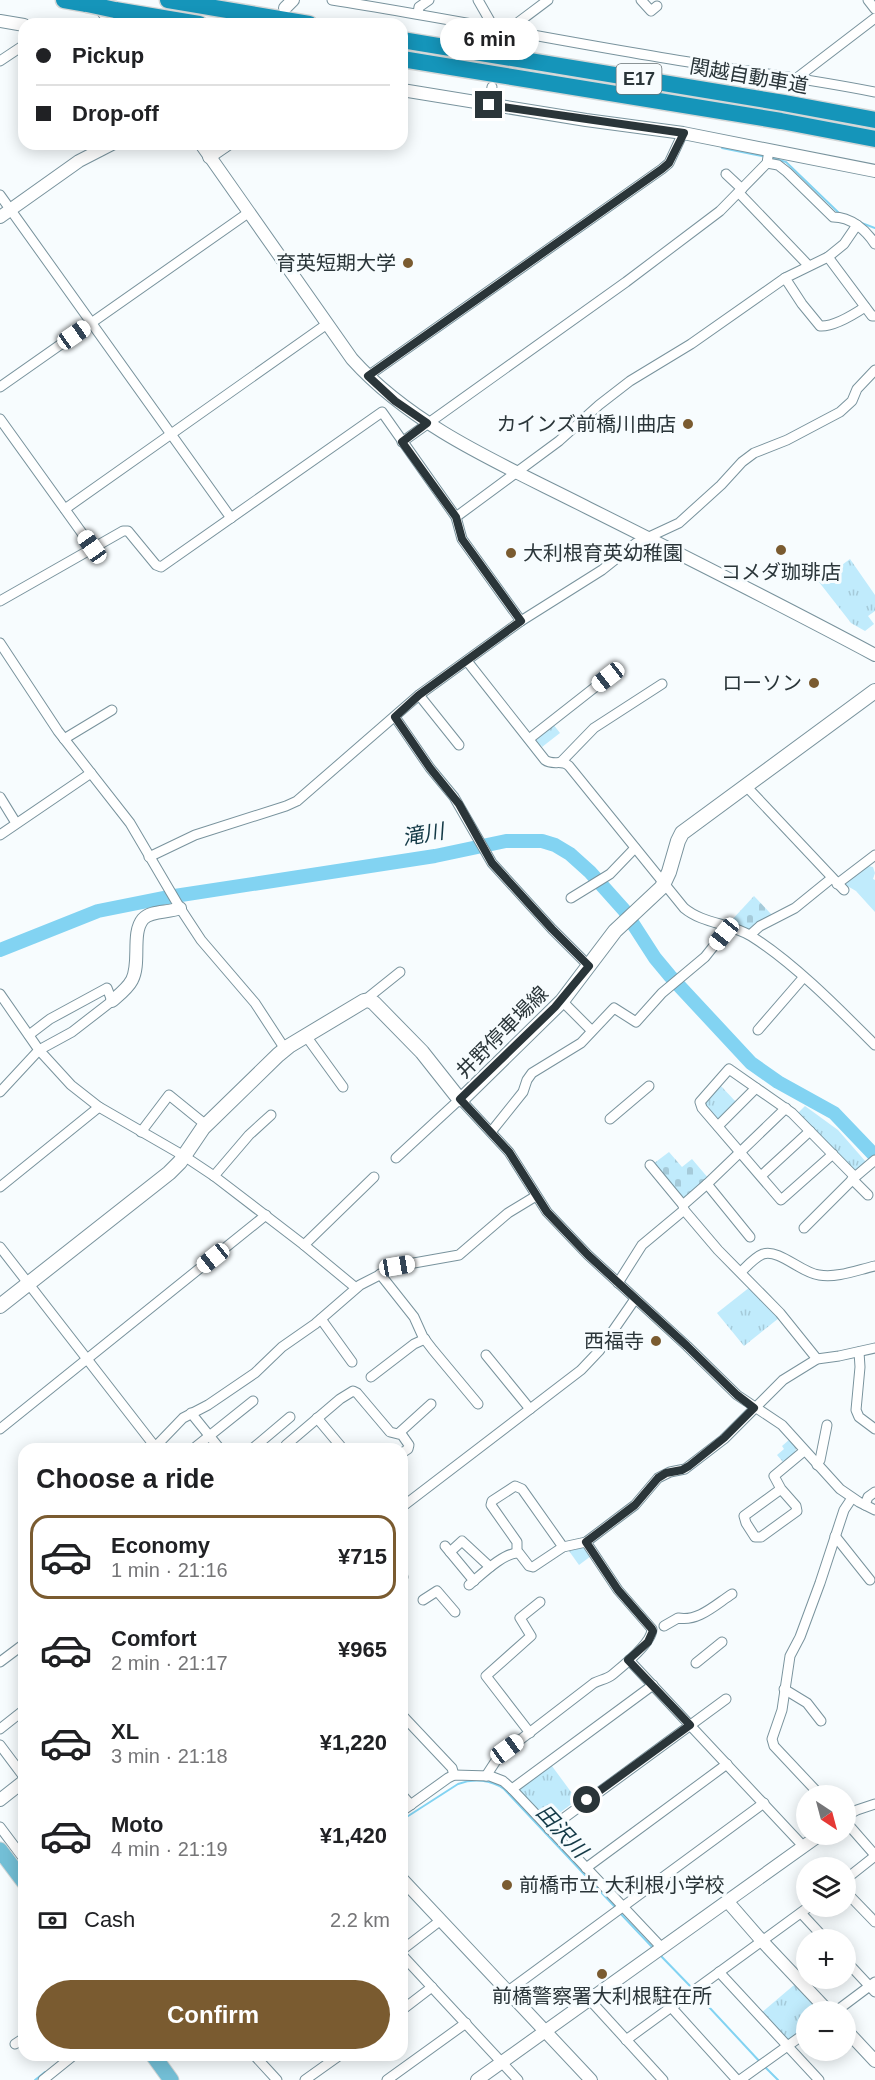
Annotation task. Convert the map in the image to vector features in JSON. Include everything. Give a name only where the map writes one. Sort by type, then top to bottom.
[{"type":"highway","points":[[64,0],[91,2],[114,17]]},
{"type":"highway","points":[[168,0],[274,18]]},
{"type":"highway","name":"関越自動車道","points":[[408,41],[875,120]]},
{"type":"highway","name":"関越自動車道","points":[[408,60],[781,121],[875,139]]},
{"type":"main road","points":[[665,884],[682,833],[875,691]]},
{"type":"main road","name":"井野停車場線","points":[[369,1000],[422,1052],[460,1099],[562,1001],[621,924],[665,884]]},
{"type":"main road","points":[[0,1306],[169,1173],[206,1125],[285,1049],[369,1000]]},
{"type":"main road","points":[[0,1850],[18,1874]]},
{"type":"main road","points":[[157,2061],[171,2080]]},
{"type":"street","points":[[332,0],[418,13],[695,63],[798,77],[875,92]]},
{"type":"street","points":[[418,13],[419,7],[429,0]]},
{"type":"street","points":[[478,0],[502,29]]},
{"type":"street","points":[[499,46],[502,29],[548,0]]},
{"type":"street","points":[[641,0],[651,11],[657,6]]},
{"type":"street","points":[[868,0],[875,9]]},
{"type":"street","points":[[798,77],[875,18]]},
{"type":"street","points":[[0,21],[18,25]]},
{"type":"street","points":[[0,61],[18,49]]},
{"type":"street","points":[[489,105],[492,87]]},
{"type":"street","points":[[408,91],[684,133],[875,171]]},
{"type":"street","points":[[368,376],[662,169],[669,163],[684,133]]},
{"type":"street","points":[[0,217],[79,161],[100,150]]},
{"type":"street","points":[[205,150],[327,324],[368,376],[395,401],[427,423],[517,472],[875,655]]},
{"type":"street","points":[[209,157],[219,150]]},
{"type":"street","points":[[402,442],[626,282],[720,211],[767,163],[769,150]]},
{"type":"street","points":[[767,163],[778,165],[787,171],[833,218],[841,217],[864,228],[875,244]]},
{"type":"street","points":[[726,174],[808,266]]},
{"type":"street","points":[[0,195],[231,518]]},
{"type":"street","points":[[0,387],[248,213]]},
{"type":"street","points":[[456,517],[559,441],[598,405],[630,381],[691,344],[785,278],[828,257],[844,243],[857,225]]},
{"type":"street","points":[[828,257],[872,316],[875,316]]},
{"type":"street","points":[[785,278],[820,326],[826,326],[865,307]]},
{"type":"street","points":[[65,509],[327,324]]},
{"type":"street","points":[[149,857],[195,835],[293,803],[419,695],[467,660],[521,621],[602,570],[636,543],[686,517],[754,453],[776,445],[840,412],[852,401],[857,389],[875,370]]},
{"type":"street","points":[[0,601],[123,531],[128,531],[156,565],[161,567],[382,412],[456,517],[462,539],[521,621]]},
{"type":"street","points":[[0,419],[92,547]]},
{"type":"street","points":[[0,643],[64,739],[130,823],[166,886],[201,940],[255,1003],[285,1049]]},
{"type":"street","points":[[467,660],[548,762],[561,762],[569,766],[686,910],[750,936],[803,978],[875,1045]]},
{"type":"street","points":[[529,739],[608,677]]},
{"type":"street","points":[[561,762],[594,728],[662,684]]},
{"type":"street","points":[[419,695],[459,745]]},
{"type":"street","points":[[64,739],[112,710]]},
{"type":"street","points":[[395,717],[430,768],[454,797],[497,870],[589,966]]},
{"type":"street","points":[[0,835],[91,773]]},
{"type":"street","points":[[746,786],[838,884]]},
{"type":"street","points":[[0,797],[16,822]]},
{"type":"street","points":[[571,898],[609,875],[635,848]]},
{"type":"street","points":[[750,936],[760,926],[838,884],[875,855]]},
{"type":"street","points":[[0,1092],[39,1050],[72,1032],[112,1001],[132,981],[143,920],[150,915],[179,907]]},
{"type":"street","points":[[491,1132],[523,1092],[532,1073],[581,1043],[614,1008],[636,1022],[668,988],[705,957],[728,927]]},
{"type":"street","points":[[369,1000],[370,996],[400,972]]},
{"type":"street","points":[[758,1030],[803,978]]},
{"type":"street","points":[[29,1035],[50,1019],[107,988],[112,1001]]},
{"type":"street","points":[[0,994],[39,1050],[70,1085],[99,1107],[214,1176],[356,1288]]},
{"type":"street","points":[[562,1001],[591,1030]]},
{"type":"street","points":[[306,1036],[343,1087]]},
{"type":"street","points":[[833,1154],[781,1200],[702,1108],[700,1102],[729,1069],[786,1108],[833,1154],[868,1195]]},
{"type":"street","points":[[610,1119],[649,1086]]},
{"type":"street","points":[[718,1126],[756,1088]]},
{"type":"street","points":[[141,1132],[169,1095],[206,1125]]},
{"type":"street","points":[[396,1158],[460,1099],[516,1162],[547,1212],[618,1283],[737,1395],[782,1425],[833,1483],[852,1498],[875,1510]]},
{"type":"street","points":[[0,1187],[99,1107]]},
{"type":"street","points":[[618,1283],[642,1245],[786,1108]]},
{"type":"street","points":[[214,1176],[249,1135],[271,1115]]},
{"type":"street","points":[[761,1176],[810,1131]]},
{"type":"street","points":[[804,1228],[853,1178],[872,1163]]},
{"type":"street","points":[[650,1165],[718,1250],[780,1313],[817,1359]]},
{"type":"street","points":[[304,1245],[374,1177]]},
{"type":"street","points":[[707,1184],[750,1237]]},
{"type":"street","points":[[160,1443],[178,1422],[208,1405],[255,1372],[282,1347],[321,1319],[356,1288],[397,1266],[459,1255],[508,1213],[536,1196]]},
{"type":"street","points":[[0,1429],[266,1215]]},
{"type":"street","points":[[0,1247],[152,1443]]},
{"type":"street","points":[[741,1272],[763,1254],[773,1253],[801,1270],[820,1275],[836,1275],[875,1266]]},
{"type":"street","points":[[380,1274],[414,1317],[424,1339],[478,1404]]},
{"type":"street","points":[[408,1502],[581,1370],[600,1351],[635,1299]]},
{"type":"street","points":[[321,1319],[352,1362]]},
{"type":"street","points":[[371,1377],[424,1339]]},
{"type":"street","points":[[563,1547],[522,1489],[515,1486],[492,1501],[491,1505],[517,1542],[517,1552],[533,1567],[563,1547],[586,1542],[635,1505],[658,1478],[670,1472],[685,1469],[715,1445],[783,1380],[817,1359],[875,1348]]},
{"type":"street","points":[[859,1352],[861,1367],[856,1410],[859,1417],[875,1429]]},
{"type":"street","points":[[486,1355],[530,1409]]},
{"type":"street","points":[[288,1443],[353,1391],[390,1432],[399,1433],[408,1443]]},
{"type":"street","points":[[201,1443],[253,1401]]},
{"type":"street","points":[[399,1433],[431,1404]]},
{"type":"street","points":[[192,1413],[215,1443]]},
{"type":"street","points":[[259,1443],[290,1416]]},
{"type":"street","points":[[317,1418],[338,1443]]},
{"type":"street","points":[[817,1465],[827,1425]]},
{"type":"street","points":[[781,1490],[744,1516],[755,1537],[761,1537],[797,1511],[796,1506],[781,1490],[774,1476],[804,1451]]},
{"type":"street","points":[[865,1505],[868,1497],[875,1491]]},
{"type":"street","points":[[810,1785],[772,1742],[782,1710],[790,1656],[800,1637],[844,1510],[852,1498]]},
{"type":"street","points":[[835,1536],[870,1580]]},
{"type":"street","points":[[490,1568],[462,1541],[448,1549],[471,1583],[490,1568],[517,1552]]},
{"type":"street","points":[[486,1776],[499,1756],[591,1686],[610,1677],[648,1642],[653,1631],[618,1590],[586,1542]]},
{"type":"street","points":[[423,1600],[437,1591],[454,1612]]},
{"type":"street","points":[[664,1626],[678,1618],[687,1620],[695,1618],[732,1594]]},
{"type":"street","points":[[530,1733],[482,1681],[531,1636],[520,1618],[540,1602]]},
{"type":"street","points":[[696,1663],[722,1642]]},
{"type":"street","points":[[0,1662],[18,1648]]},
{"type":"street","points":[[628,1660],[804,1847]]},
{"type":"street","points":[[512,1789],[653,1686]]},
{"type":"street","points":[[784,1689],[807,1703],[821,1721]]},
{"type":"street","points":[[549,1829],[726,1699]]},
{"type":"street","points":[[0,1729],[18,1715]]},
{"type":"street","points":[[408,1721],[452,1768],[454,1775]]},
{"type":"street","points":[[0,1745],[18,1770]]},
{"type":"street","points":[[586,1868],[727,1764]]},
{"type":"street","points":[[408,1807],[454,1775],[500,1779],[662,1948]]},
{"type":"street","points":[[0,1800],[18,1784]]},
{"type":"street","points":[[408,1802],[411,1805]]},
{"type":"street","points":[[508,1991],[764,1803]]},
{"type":"street","points":[[856,1811],[875,1804]]},
{"type":"street","points":[[0,1827],[18,1851]]},
{"type":"street","points":[[856,1834],[875,1856],[856,1871]]},
{"type":"street","points":[[477,2080],[807,1845]]},
{"type":"street","points":[[408,1885],[591,2080]]},
{"type":"street","points":[[728,1902],[819,2001]]},
{"type":"street","points":[[856,1902],[875,1922]]},
{"type":"street","points":[[626,2040],[796,1917]]},
{"type":"street","points":[[805,1917],[816,1929]]},
{"type":"street","points":[[408,1945],[441,1920]]},
{"type":"street","points":[[408,1961],[518,2080]]},
{"type":"street","points":[[852,2001],[873,1987],[856,1971]]},
{"type":"street","points":[[719,1972],[819,2080]]},
{"type":"street","points":[[408,2005],[432,1987]]},
{"type":"street","points":[[589,1999],[663,2080]]},
{"type":"street","points":[[671,2007],[739,2080],[796,2040]]},
{"type":"street","points":[[387,2080],[465,2023]]},
{"type":"street","points":[[856,2041],[875,2061]]},
{"type":"street","points":[[43,2080],[67,2061]]},
{"type":"street","points":[[260,2061],[277,2080]]},
{"type":"street","points":[[305,2080],[332,2061]]},
{"type":"green space","points":[[850,559],[875,595],[875,611],[868,616],[874,624],[865,631],[851,623],[819,582]]},
{"type":"green space","points":[[553,724],[560,733],[542,747],[539,746],[536,743],[537,737]]},
{"type":"green space","points":[[868,866],[873,867],[875,873],[873,879],[875,880],[875,912],[856,891],[844,884]]},
{"type":"green space","points":[[754,896],[772,915],[752,930],[730,922]]},
{"type":"green space","points":[[719,1084],[737,1103],[718,1121],[703,1106],[704,1101]]},
{"type":"green space","points":[[805,1106],[838,1130],[866,1162],[853,1170],[798,1113]]},
{"type":"green space","points":[[669,1152],[682,1167],[692,1159],[709,1179],[685,1201],[653,1164]]},
{"type":"green space","points":[[750,1287],[779,1318],[744,1346],[717,1313]]},
{"type":"green space","points":[[790,1439],[796,1447],[795,1453],[783,1462],[777,1455]]},
{"type":"green space","points":[[582,1547],[591,1556],[579,1565],[569,1551]]},
{"type":"green space","points":[[549,1762],[577,1800],[550,1820],[544,1819],[517,1791]]},
{"type":"green space","points":[[794,1985],[810,2001],[796,2001],[796,2037],[788,2043],[761,2013]]},
{"type":"waterway","points":[[722,148],[766,157]]},
{"type":"waterway","points":[[772,158],[786,162],[840,214]]},
{"type":"waterway","points":[[859,222],[875,228]]},
{"type":"waterway","name":"滝川","points":[[0,950],[98,911],[168,897],[435,856],[506,841],[542,841],[555,845],[570,854],[590,872],[624,910],[655,958],[670,976],[751,1063],[778,1082],[834,1113],[875,1156]]},
{"type":"waterway","name":"田沢川","points":[[408,1816],[458,1784],[476,1781],[494,1784],[504,1789],[615,1907]]},
{"type":"waterway","name":"田沢川","points":[[619,1912],[654,1949]]},
{"type":"waterway","name":"田沢川","points":[[660,1955],[692,1988]]},
{"type":"waterway","name":"田沢川","points":[[695,1992],[761,2063]]},
{"type":"waterway","name":"田沢川","points":[[765,2067],[778,2080]]},
{"type":"waterway","name":"田沢川","points":[[35,2080],[45,2072]]},
{"type":"place","name":"育英短期大学","points":[[408,263]]},
{"type":"place","name":"カインズ前橋川曲店","points":[[688,424]]},
{"type":"place","name":"コメダ珈琲店","points":[[781,550]]},
{"type":"place","name":"大利根育英幼稚園","points":[[511,553]]},
{"type":"place","name":"ローソン","points":[[814,683]]},
{"type":"place","name":"西福寺","points":[[656,1341]]},
{"type":"place","name":"前橋市立 大利根小学校","points":[[507,1885]]},
{"type":"place","name":"前橋警察署大利根駐在所","points":[[602,1974]]},
{"type":"route","points":[[489,105],[684,133],[669,163],[662,169],[368,376],[395,401],[427,423],[402,442],[456,517],[462,539],[521,621],[419,695],[395,717],[430,768],[459,804],[488,858],[497,870],[589,966],[555,1007],[460,1099],[509,1152],[547,1212],[588,1255],[676,1335],[743,1401],[754,1408],[724,1438],[689,1466],[658,1478],[635,1505],[586,1542],[618,1590],[653,1631],[648,1642],[628,1660],[690,1725],[587,1800]]}]
